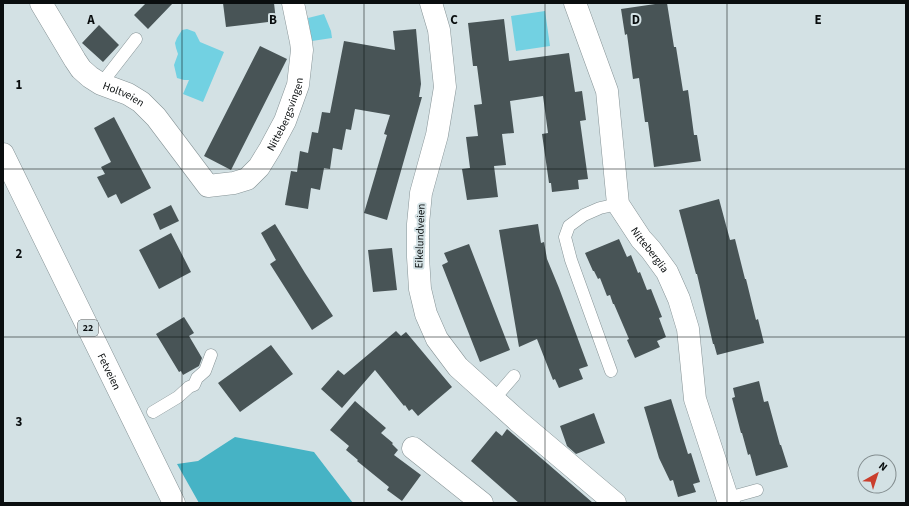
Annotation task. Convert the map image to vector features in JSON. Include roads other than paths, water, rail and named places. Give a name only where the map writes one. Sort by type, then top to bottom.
[{"type":"main road","name":"Holtveien","points":[[42,3],[74,60],[81,69],[101,84],[128,94],[141,102],[156,117],[208,186]]},
{"type":"main road","name":"Nittebergsvingen","points":[[208,186],[234,183],[247,179],[259,167],[285,121],[298,85],[302,50],[293,3]]},
{"type":"main road","name":"Eikelundveien","points":[[431,3],[439,30],[445,87],[437,135],[421,193],[418,227],[420,289],[426,314],[437,339],[458,367],[615,503]]},
{"type":"main road","name":"Nitteberglia","points":[[575,3],[607,91],[618,204],[641,238],[667,272],[679,299],[688,329],[695,399],[728,500]]},
{"type":"main road","name":"Fetveien","points":[[3,154],[174,503]]},
{"type":"main road","points":[[413,448],[482,503]]},
{"type":"lane","points":[[101,84],[136,39]]},
{"type":"lane","points":[[611,371],[571,260],[565,237],[569,226],[584,216],[600,208],[618,204]]},
{"type":"lane","points":[[152,412],[178,397],[189,387],[194,385],[197,378],[204,371],[211,355]]},
{"type":"lane","points":[[494,399],[514,376]]},
{"type":"lane","name":"Nitteberglia","points":[[728,500],[757,490]]}]
